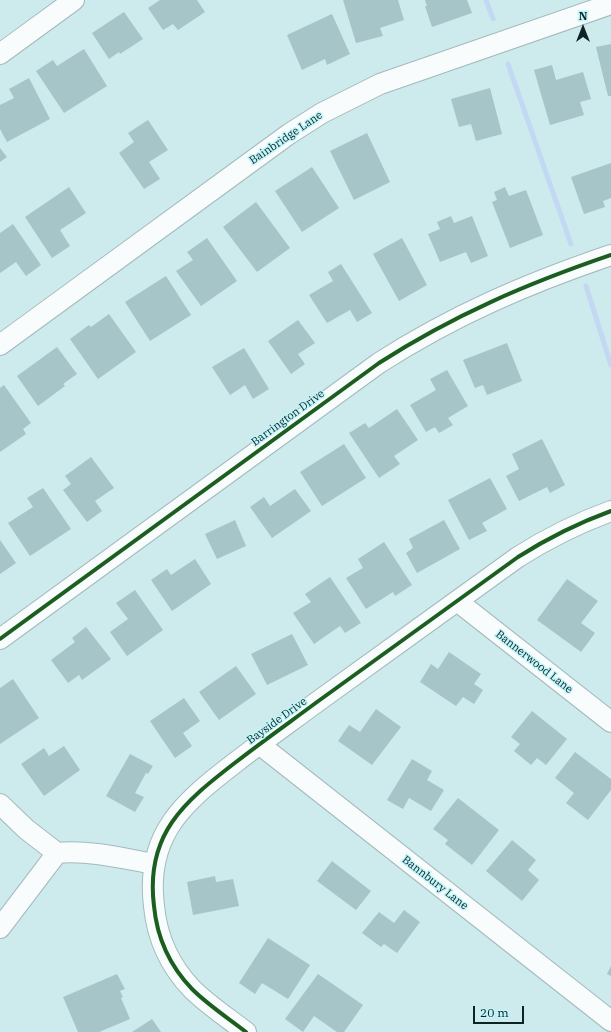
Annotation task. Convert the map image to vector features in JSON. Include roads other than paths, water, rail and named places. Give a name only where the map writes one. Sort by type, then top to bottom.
[{"type":"street","points":[[0,54],[74,0]]},
{"type":"street","name":"Bainbridge Lane","points":[[0,345],[282,139],[322,113],[385,82],[611,4]]},
{"type":"street","name":"Barrington Drive","points":[[0,639],[379,363],[404,347],[451,320],[499,297],[546,278],[611,255]]},
{"type":"street","name":"Bayside Drive","points":[[246,1032],[192,988],[179,973],[167,955],[159,934],[154,911],[152,889],[154,864],[160,844],[178,814],[186,804],[210,782],[259,744],[518,557],[546,540],[582,522],[611,511]]},
{"type":"street","name":"Bannerwood Lane","points":[[457,601],[611,722]]},
{"type":"street","name":"Bannbury Lane","points":[[259,744],[611,1021]]},
{"type":"street","points":[[0,804],[26,829],[57,853],[78,852],[103,854],[154,864]]},
{"type":"street","points":[[0,928],[57,853]]},
{"type":"waterway","points":[[486,0],[493,19]]},
{"type":"waterway","points":[[508,64],[571,244]]},
{"type":"waterway","points":[[586,286],[611,365]]}]
